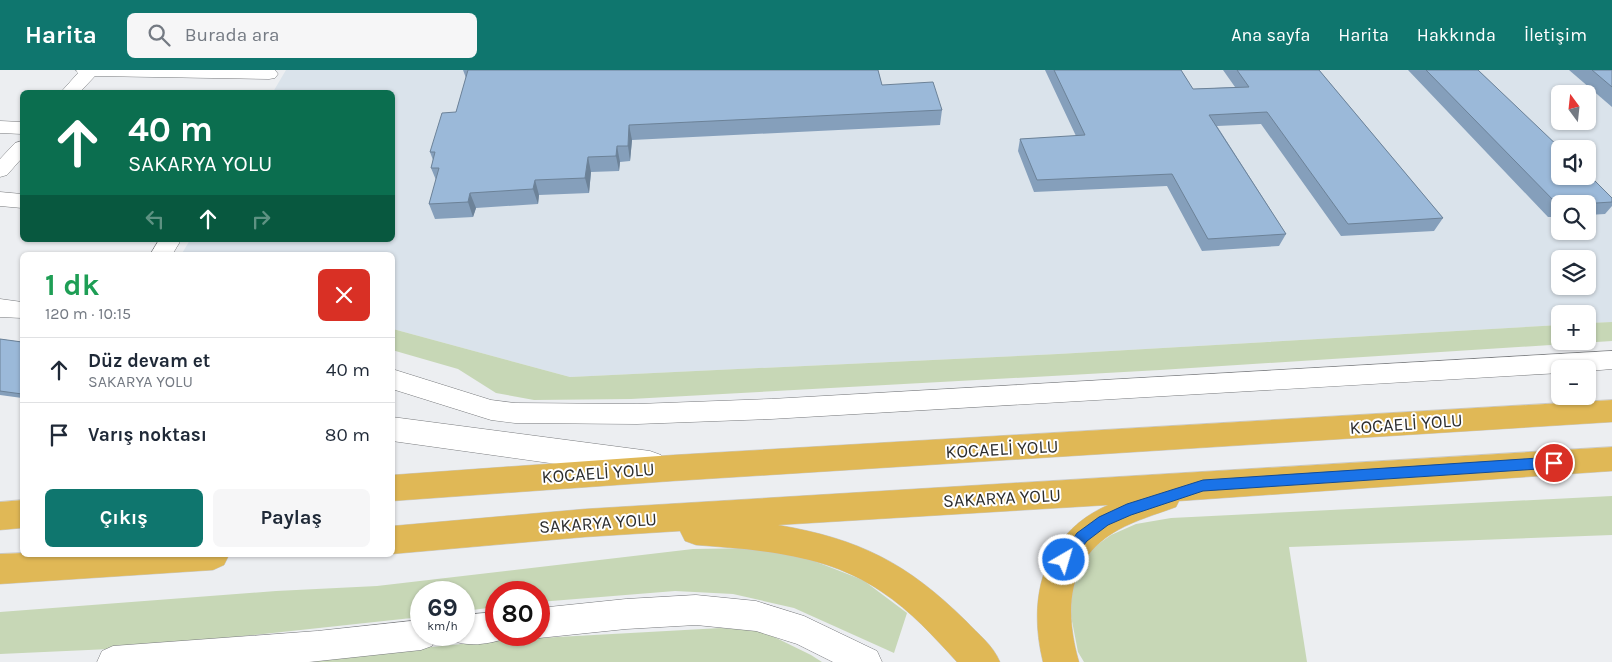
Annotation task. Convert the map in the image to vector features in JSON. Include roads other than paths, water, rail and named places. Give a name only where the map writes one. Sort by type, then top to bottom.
[{"type":"highway","name":"KOCAELİ YOLU","points":[[395,488],[674,468],[1612,412]]},
{"type":"highway","name":"SAKARYA YOLU","points":[[395,540],[585,523],[1203,486],[1612,459]]},
{"type":"highway","points":[[1061,662],[1057,648],[1054,610],[1057,582],[1064,560],[1082,537],[1103,521],[1127,510],[1203,486]]},
{"type":"highway","points":[[0,507],[20,507]]},
{"type":"highway","points":[[0,516],[20,514]]},
{"type":"highway","points":[[585,523],[740,534],[787,540],[826,549],[861,562],[894,581],[937,616],[982,662]]},
{"type":"highway","points":[[0,569],[182,557]]},
{"type":"street","points":[[85,70],[270,72]]},
{"type":"street","points":[[72,90],[90,70]]},
{"type":"street","points":[[259,90],[270,72]]},
{"type":"street","points":[[0,127],[20,128]]},
{"type":"street","points":[[0,172],[20,149]]},
{"type":"street","points":[[0,199],[20,201]]},
{"type":"street","points":[[0,308],[20,310]]},
{"type":"street","points":[[395,380],[499,411],[539,415],[637,414],[781,409],[1612,360]]},
{"type":"street","points":[[395,429],[674,468]]},
{"type":"street","points":[[550,622],[626,614],[696,610],[756,616],[804,631],[866,662]]},
{"type":"street","points":[[113,662],[317,646],[410,636]]}]
